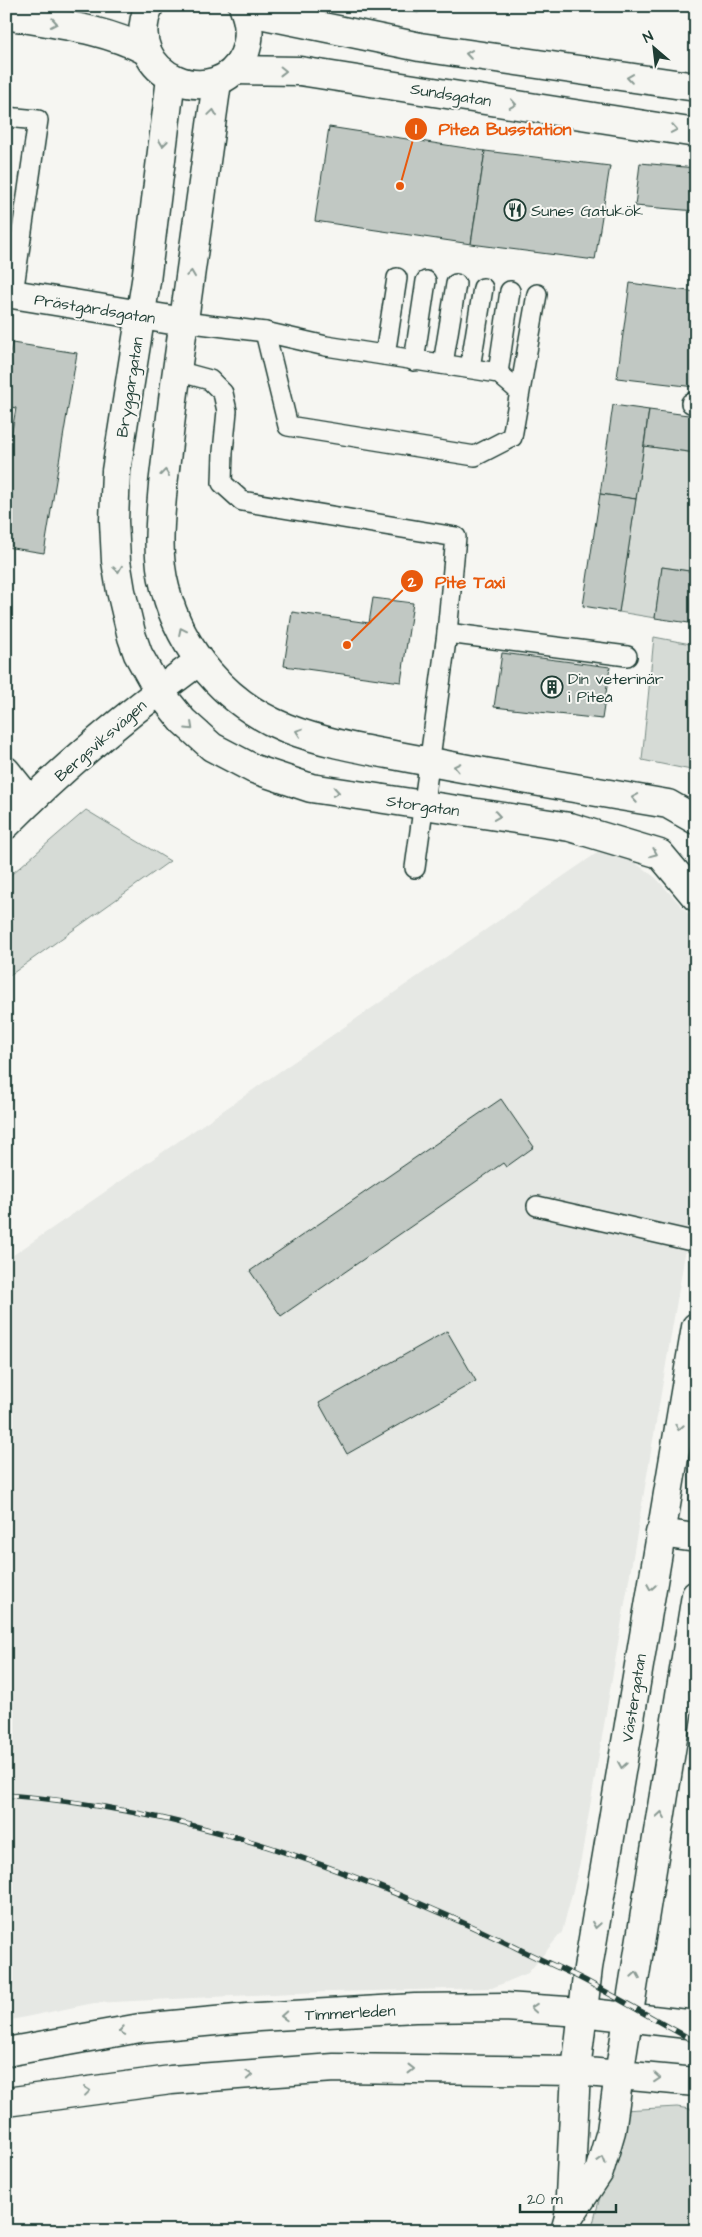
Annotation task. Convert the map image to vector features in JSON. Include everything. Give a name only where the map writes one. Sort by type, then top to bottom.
[{"type":"street","name":"Sundsgatan","points":[[149,6],[143,28],[147,52],[154,66],[171,78],[187,83],[204,84],[226,76],[300,71],[696,133]]},
{"type":"street","points":[[244,9],[249,24],[249,37],[243,57],[226,76],[184,322],[158,533],[159,558],[165,589],[176,619],[204,666],[235,699],[258,714],[285,727],[324,741],[668,804],[696,820]]},
{"type":"street","points":[[244,9],[420,47],[696,88]]},
{"type":"street","name":"Sundsgatan","points":[[6,15],[98,31],[126,40],[147,52]]},
{"type":"street","name":"Bryggargatan","points":[[158,690],[138,654],[132,637],[116,561],[114,521],[116,471],[141,316],[171,78]]},
{"type":"street","name":"Prästgårdsgatan","points":[[10,294],[184,322]]},
{"type":"street","name":"Bergsviksvägen","points":[[6,825],[117,722],[158,690],[204,666]]},
{"type":"street","name":"Storgatan","points":[[158,690],[183,721],[212,747],[254,769],[311,788],[570,827],[660,854],[696,897]]},
{"type":"street","points":[[6,771],[30,801]]},
{"type":"street","name":"Västergatan","points":[[567,2224],[576,2071],[582,2012],[660,1532],[696,1327]]},
{"type":"street","points":[[660,1532],[696,1538]]},
{"type":"street","points":[[567,2224],[599,2172],[611,2131],[696,1596]]},
{"type":"street","name":"Timmerleden","points":[[6,2052],[140,2028],[258,2017],[415,2008],[505,2006],[582,2012],[696,2025]]},
{"type":"street","points":[[6,2102],[171,2080],[334,2068],[576,2071],[696,2082]]},
{"type":"lane","points":[[6,117],[38,120],[10,294]]},
{"type":"lane","points":[[384,355],[397,278]]},
{"type":"lane","points":[[414,360],[426,281]]},
{"type":"lane","points":[[443,364],[456,284]]},
{"type":"lane","points":[[470,368],[483,288]]},
{"type":"lane","points":[[498,373],[510,291]]},
{"type":"lane","points":[[265,332],[288,426],[476,456],[512,437],[537,294]]},
{"type":"lane","points":[[184,322],[265,332],[326,346],[498,373],[519,392]]},
{"type":"lane","points":[[177,371],[210,380],[223,393],[227,411],[222,452],[222,483],[242,500],[456,537],[447,633],[431,762],[415,868]]},
{"type":"lane","points":[[447,633],[627,656]]},
{"type":"lane","points":[[537,1206],[696,1242]]},
{"type":"shaded area","points":[[383,6],[425,6],[418,13]]},
{"type":"shaded area","points":[[644,446],[696,453],[696,572],[662,567],[655,618],[619,612]]},
{"type":"shaded area","points":[[654,637],[696,645],[696,771],[642,760]]},
{"type":"shaded area","points":[[86,810],[170,861],[6,978],[6,879]]},
{"type":"shaded area","points":[[610,844],[656,878],[696,922],[696,1190],[581,1859],[562,1932],[528,1973],[492,1988],[293,1993],[94,2003],[6,2021],[6,1260]]},
{"type":"shaded area","points":[[677,2107],[696,2110],[696,2231],[591,2231],[623,2110]]},
{"type":"building","points":[[329,127],[485,151],[471,244],[315,221]]},
{"type":"building","points":[[485,151],[610,166],[595,260],[471,244]]},
{"type":"building","points":[[640,163],[696,168],[696,211],[635,206]]},
{"type":"building","points":[[630,283],[696,292],[695,387],[617,378]]},
{"type":"building","points":[[12,343],[77,353],[44,553],[6,547],[6,441],[10,442],[16,408],[6,406],[6,374]]},
{"type":"building","points":[[613,405],[649,410],[636,499],[600,494]]},
{"type":"building","points":[[649,410],[696,416],[696,453],[644,446]]},
{"type":"building","points":[[600,494],[636,499],[619,612],[583,606]]},
{"type":"building","points":[[662,567],[696,572],[696,624],[655,618]]},
{"type":"building","points":[[373,598],[413,603],[401,682],[284,666],[292,612],[369,623]]},
{"type":"building","name":"Din veterinär i Piteå","points":[[502,653],[610,667],[602,719],[494,707]]},
{"type":"building","points":[[501,1099],[534,1147],[506,1167],[503,1163],[281,1316],[250,1271]]},
{"type":"building","points":[[447,1331],[476,1381],[347,1454],[319,1403]]},
{"type":"railway","points":[[6,1795],[74,1802],[204,1828],[330,1868],[454,1918],[568,1972],[696,2042]]},
{"type":"place","name":"Piteå Busstation","points":[[400,186]]},
{"type":"place","name":"Sunes Gatukök","points":[[515,210]]},
{"type":"place","name":"Pite Taxi","points":[[347,645]]},
{"type":"place","name":"Din veterinär i Piteå","points":[[552,687]]}]
